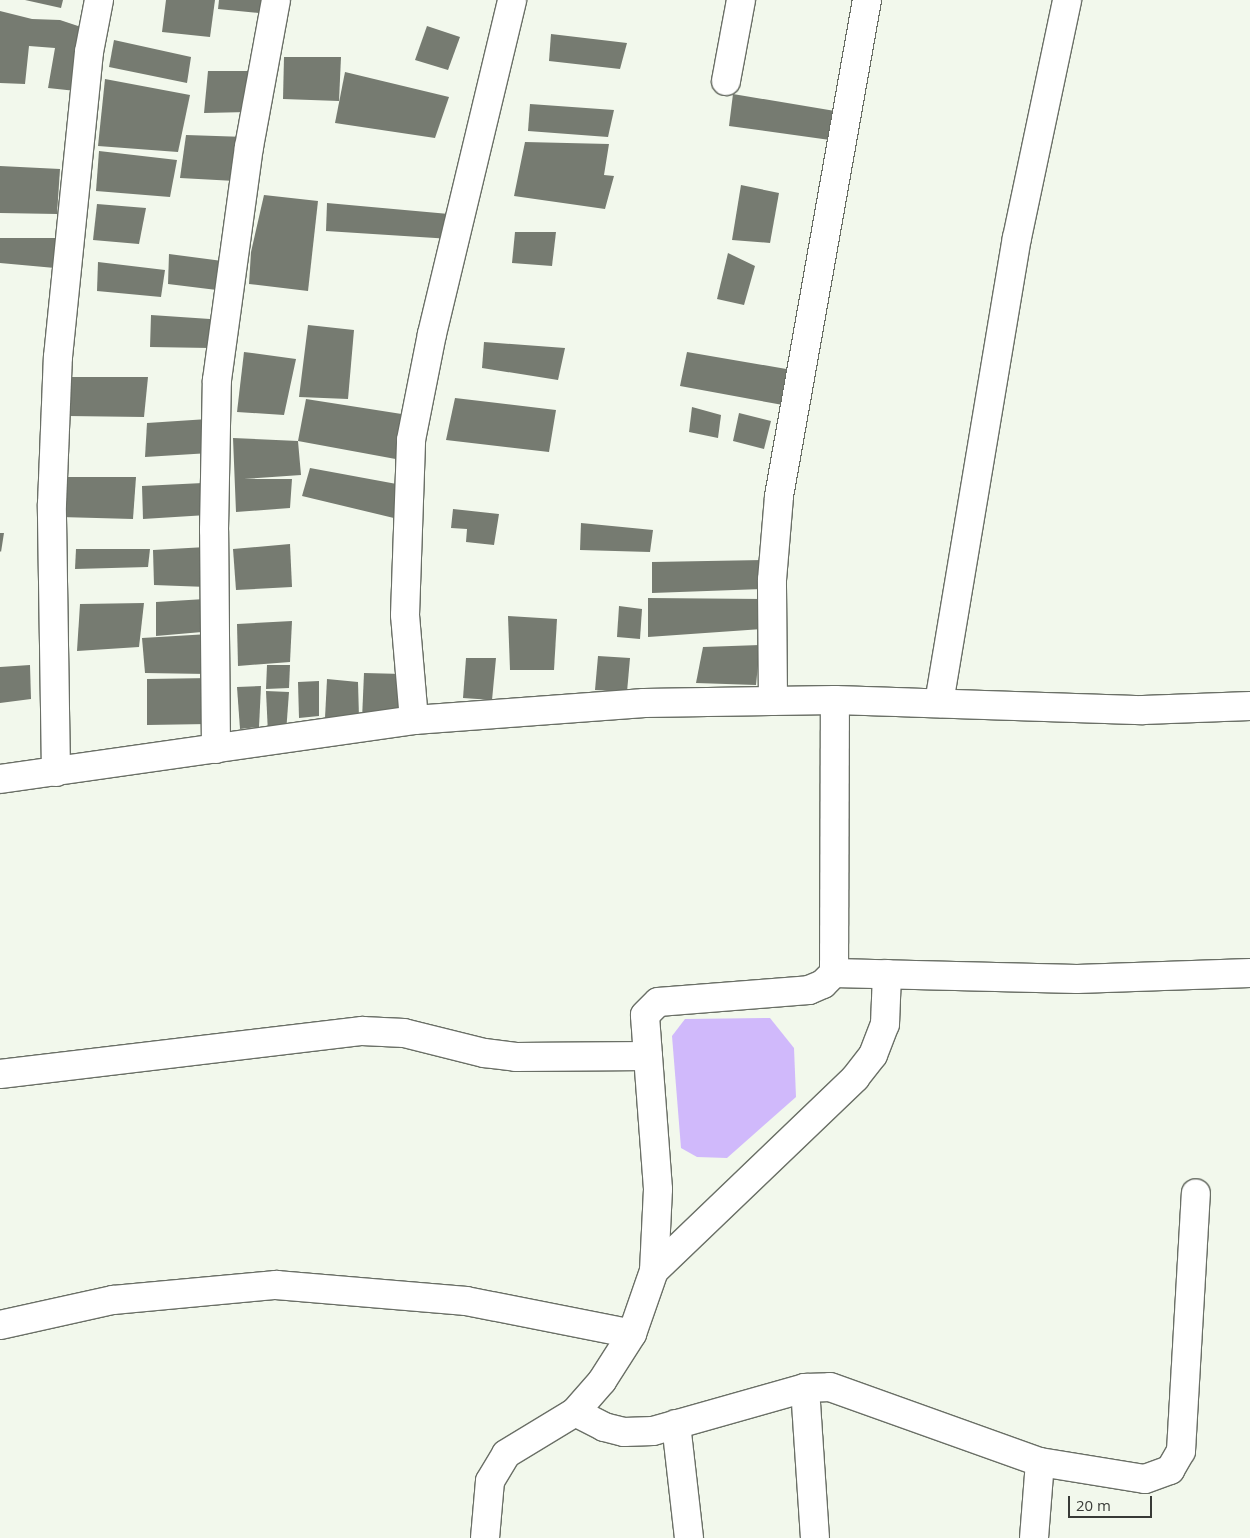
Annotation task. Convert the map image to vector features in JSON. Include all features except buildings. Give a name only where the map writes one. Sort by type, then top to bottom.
[{"type":"street","points":[[56,772],[52,504],[58,357],[89,52],[100,0]]},
{"type":"street","points":[[216,749],[214,530],[217,380],[249,147],[276,0]]},
{"type":"street","points":[[414,720],[405,615],[411,440],[432,334],[512,0]]},
{"type":"street","points":[[726,81],[741,0]]},
{"type":"street","points":[[773,701],[772,580],[779,496],[867,0]]},
{"type":"street","points":[[939,703],[1017,238],[1068,0]]},
{"type":"street","points":[[0,779],[414,720],[644,703],[835,700],[1143,710],[1250,706]]},
{"type":"street","points":[[485,1538],[490,1481],[506,1454],[575,1412],[602,1381],[632,1334],[654,1271],[658,1189],[645,1015],[658,1002],[809,990],[823,984],[834,973],[835,700]]},
{"type":"street","points":[[834,973],[1077,980],[1250,973]]},
{"type":"street","points":[[654,1271],[740,1191],[832,1096],[855,1078],[873,1056],[885,1024],[887,974]]},
{"type":"street","points":[[0,1074],[362,1031],[404,1034],[484,1053],[516,1057],[648,1056]]},
{"type":"street","points":[[575,1412],[604,1427],[624,1432],[653,1431],[805,1388],[830,1387],[1040,1462],[1145,1478],[1170,1470],[1181,1451],[1196,1193]]},
{"type":"street","points":[[0,1325],[113,1300],[276,1285],[466,1301],[632,1334]]},
{"type":"street","points":[[805,1388],[816,1538]]},
{"type":"street","points":[[676,1424],[689,1538]]},
{"type":"street","points":[[1034,1538],[1040,1462]]},
{"type":"shaded area","points":[[770,1018],[794,1048],[796,1097],[727,1158],[697,1157],[681,1148],[672,1036],[685,1019]]}]
